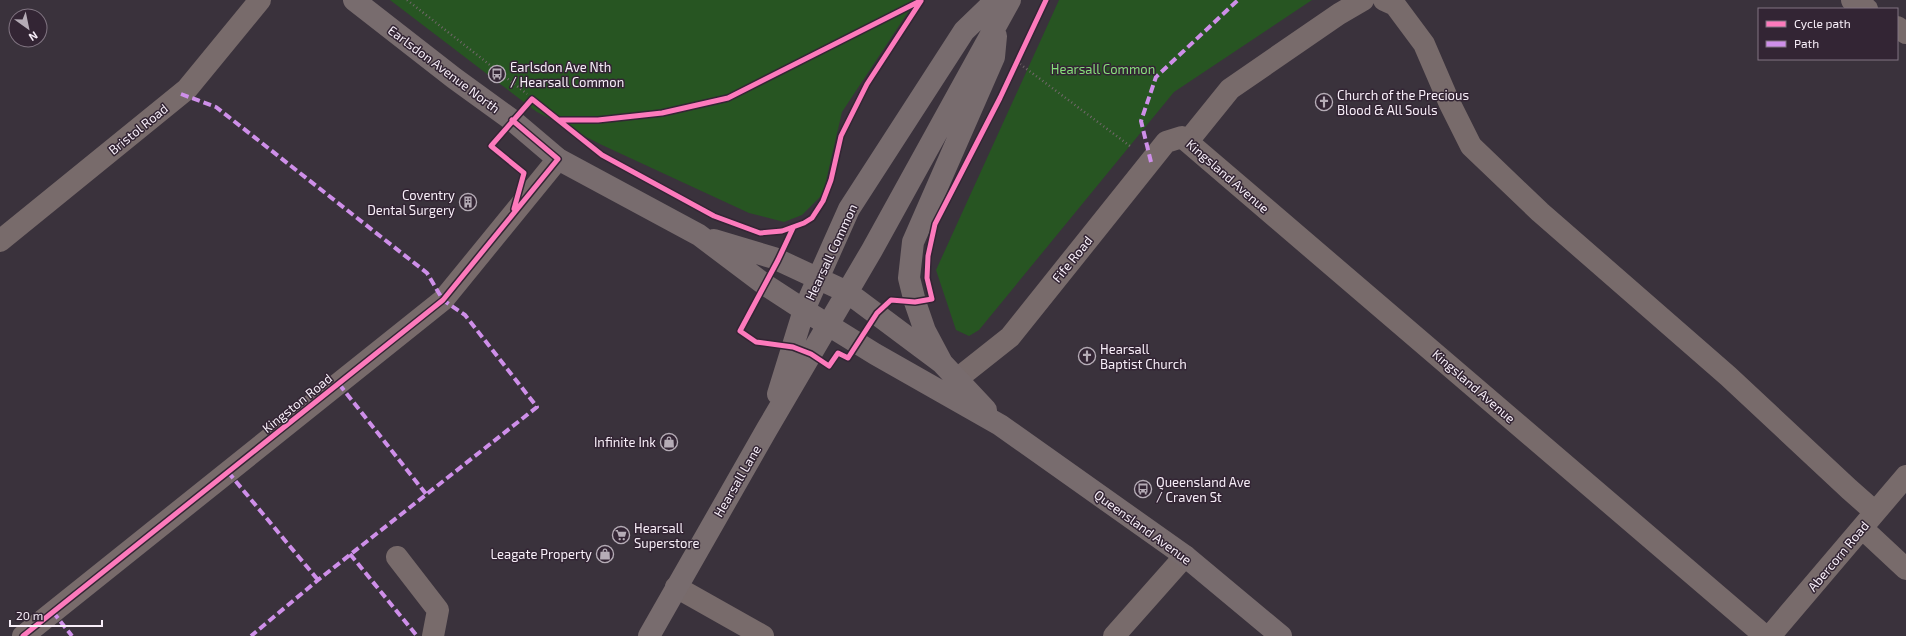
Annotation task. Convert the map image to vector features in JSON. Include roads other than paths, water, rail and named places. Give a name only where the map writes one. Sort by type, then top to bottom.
[{"type":"main road","name":"Earlsdon Avenue North","points":[[354,0],[454,78],[512,120],[558,159],[699,235],[764,284],[828,324]]},
{"type":"main road","name":"Hearsall Common","points":[[804,310],[849,209],[964,31],[1010,0]]},
{"type":"main road","name":"Hearsall Common","points":[[828,324],[872,250],[997,10]]},
{"type":"main road","points":[[942,363],[925,331],[909,278],[913,242],[994,56],[997,10]]},
{"type":"main road","name":"Earlsdon Avenue North","points":[[699,235],[774,258],[847,292]]},
{"type":"main road","name":"Queensland Avenue","points":[[847,292],[942,363],[1000,425]]},
{"type":"main road","name":"Hearsall Lane","points":[[767,429],[804,310]]},
{"type":"main road","name":"Queensland Avenue","points":[[828,324],[875,354],[1000,425],[1185,556],[1281,636]]},
{"type":"main road","name":"Hearsall Lane","points":[[649,636],[828,324]]},
{"type":"street","name":"Bristol Road","points":[[0,241],[187,89],[260,0]]},
{"type":"street","points":[[1185,139],[1230,89],[1327,22],[1363,0]]},
{"type":"street","points":[[1384,0],[1395,4],[1424,44],[1449,102],[1471,146],[1540,212],[1728,376],[1849,489],[1869,520],[1906,569]]},
{"type":"street","points":[[1852,0],[1865,8]]},
{"type":"street","name":"Fife Road","points":[[957,379],[1010,337],[1166,142],[1185,139]]},
{"type":"street","name":"Kingsland Avenue","points":[[1185,139],[1765,636]]},
{"type":"street","name":"Kingston Road","points":[[23,636],[443,300],[558,159]]},
{"type":"street","name":"Abercorn Road","points":[[1770,636],[1906,476]]},
{"type":"street","points":[[1114,636],[1185,556]]},
{"type":"street","points":[[397,557],[438,610],[433,636]]},
{"type":"street","points":[[676,587],[763,636]]},
{"type":"place","name":"Earlsdon Ave Nth / Hearsall Common","points":[[497,74]]},
{"type":"place","name":"Church of the Precious Blood & All Souls","points":[[1324,102]]},
{"type":"place","name":"Coventry Dental Surgery","points":[[468,202]]},
{"type":"place","name":"Hearsall Baptist Church","points":[[1087,356]]},
{"type":"place","name":"Infinite Ink","points":[[669,442]]},
{"type":"place","name":"Queensland Ave / Craven St","points":[[1143,489]]},
{"type":"place","name":"Hearsall Superstore","points":[[621,535]]},
{"type":"place","name":"Leagate Property","points":[[605,554]]}]
